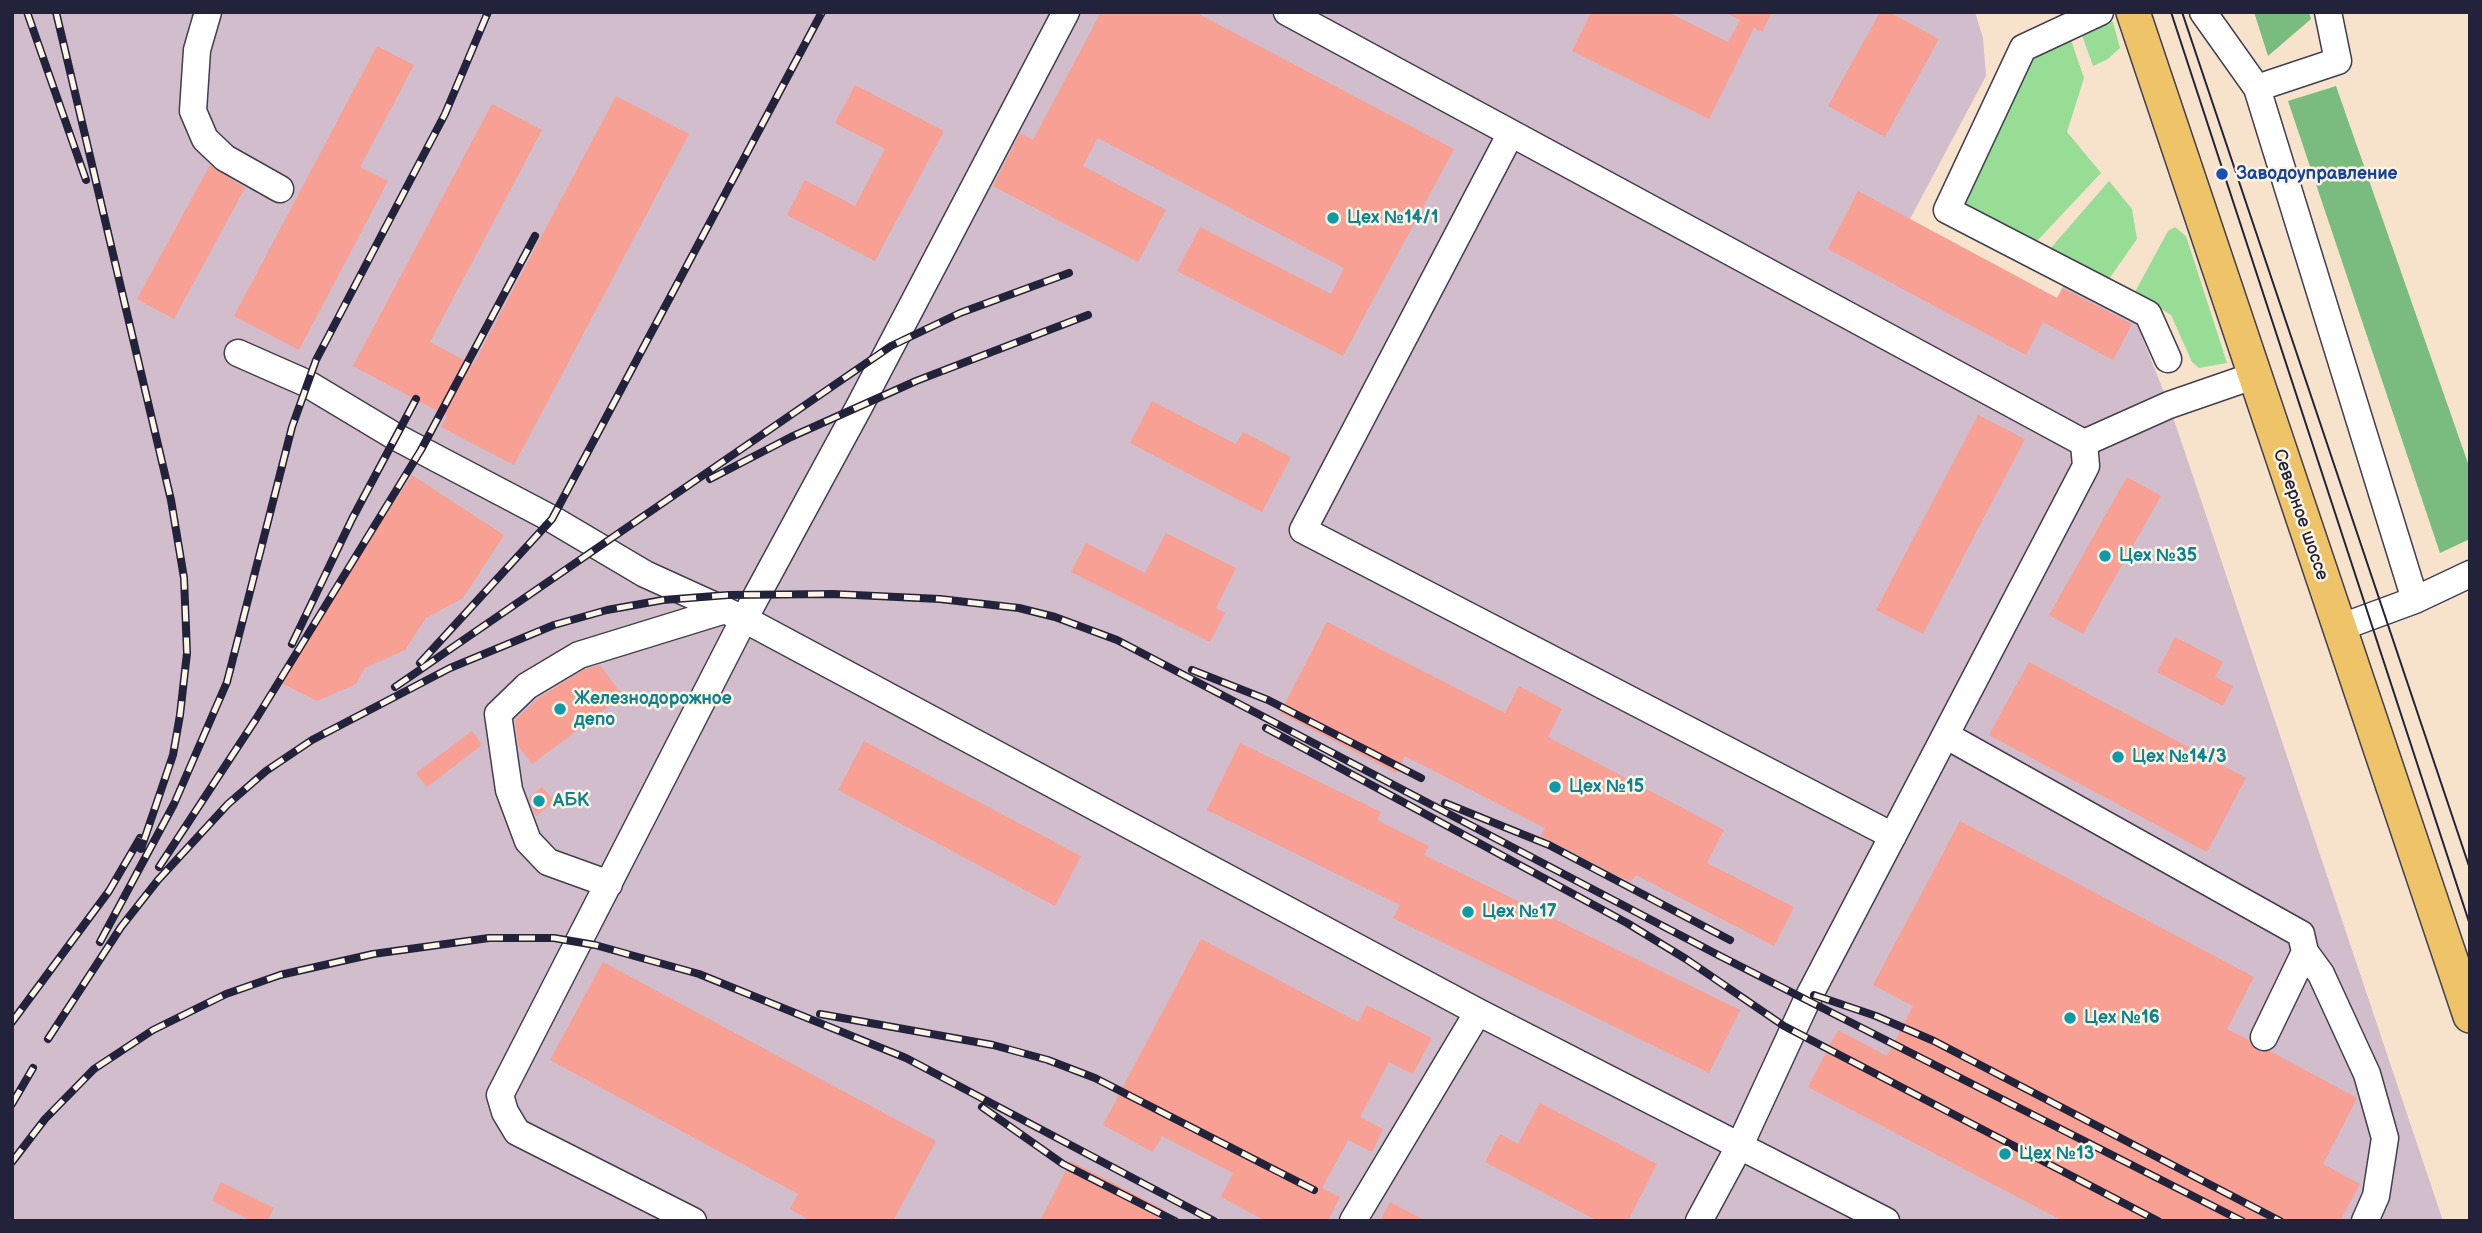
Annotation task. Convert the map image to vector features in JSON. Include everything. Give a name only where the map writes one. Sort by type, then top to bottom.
[{"type":"main road","name":"Северное шоссе","points":[[2133,12],[2470,1016]]},
{"type":"lane","points":[[208,12],[197,50],[193,111],[205,139],[225,158],[279,189]]},
{"type":"lane","points":[[693,1221],[517,1132],[505,1112],[500,1095],[609,884],[735,614],[1066,12]]},
{"type":"lane","points":[[1287,12],[2084,443]]},
{"type":"lane","points":[[2100,12],[2023,48],[1947,210],[2148,314],[2168,359]]},
{"type":"lane","points":[[2203,12],[2257,88],[2414,600]]},
{"type":"lane","points":[[2257,88],[2338,61],[2328,12]]},
{"type":"lane","points":[[1511,133],[1303,530],[1893,836]]},
{"type":"lane","points":[[238,353],[306,383],[396,437],[552,519],[645,574],[735,614],[1478,1012],[1886,1221]]},
{"type":"lane","points":[[2084,443],[2169,405],[2253,376]]},
{"type":"lane","points":[[1699,1221],[1740,1145],[1807,1000],[2086,466],[2084,443]]},
{"type":"lane","points":[[2339,628],[2414,600],[2470,574]]},
{"type":"lane","points":[[609,884],[548,862],[528,841],[509,790],[498,715],[527,686],[579,655],[735,614]]},
{"type":"lane","points":[[1947,736],[2301,934],[2305,953],[2321,974],[2367,1074],[2385,1138],[2376,1196],[2365,1221]]},
{"type":"lane","points":[[2264,1037],[2305,953]]},
{"type":"lane","points":[[1353,1221],[1478,1012]]},
{"type":"shaded area","points":[[12,12],[1975,12],[1983,38],[1986,76],[1910,219],[2057,298],[2065,282],[2135,319],[2169,405],[2443,1221],[12,1221]]},
{"type":"green space","points":[[2254,12],[2309,12],[2311,19],[2268,56]]},
{"type":"green space","points":[[2107,18],[2113,22],[2120,48],[2108,59],[2093,66],[2080,30]]},
{"type":"green space","points":[[2070,37],[2084,78],[2067,132],[2101,173],[2037,241],[1970,210],[1965,203],[1966,196],[2030,59]]},
{"type":"green space","points":[[2336,86],[2470,469],[2470,539],[2440,553],[2288,101]]},
{"type":"green space","points":[[2109,181],[2132,209],[2137,239],[2109,279],[2050,249]]},
{"type":"green space","points":[[2175,227],[2186,236],[2227,363],[2199,368],[2192,362],[2171,315],[2135,292],[2168,231]]},
{"type":"building","name":"Цех №14/1","points":[[1101,12],[1195,12],[1454,149],[1343,356],[1177,271],[1200,227],[1331,294],[1344,268],[1098,138],[1083,166],[1166,210],[1138,262],[993,186],[1020,133],[1033,140]]},
{"type":"building","points":[[1591,12],[1668,12],[1728,42],[1740,20],[1724,12],[1772,12],[1762,32],[1754,28],[1709,119],[1572,51]]},
{"type":"building","points":[[1880,12],[1889,12],[1939,39],[1885,137],[1828,106]]},
{"type":"building","points":[[377,46],[414,65],[360,167],[388,181],[299,350],[234,316]]},
{"type":"building","points":[[855,85],[944,131],[875,261],[787,215],[805,180],[855,206],[885,149],[835,123]]},
{"type":"building","points":[[616,96],[689,134],[514,465],[441,427],[447,416],[353,366],[492,104],[542,130],[430,342],[473,365]]},
{"type":"building","points":[[210,165],[245,188],[174,319],[137,299]]},
{"type":"building","points":[[1858,191],[2057,298],[2063,288],[2132,324],[2113,360],[2043,322],[2026,355],[1828,249]]},
{"type":"building","points":[[1152,401],[1236,444],[1243,432],[1291,457],[1262,512],[1130,443]]},
{"type":"building","points":[[1978,415],[2025,439],[1923,634],[1876,610]]},
{"type":"building","points":[[412,475],[504,535],[463,598],[426,618],[405,650],[365,668],[356,684],[317,701],[277,681]]},
{"type":"building","name":"Цех №35","points":[[2127,477],[2161,496],[2083,634],[2049,615]]},
{"type":"building","points":[[1166,533],[1236,568],[1216,608],[1225,613],[1210,642],[1071,572],[1086,543],[1145,573]]},
{"type":"building","name":"Цех №15","points":[[1327,622],[1505,713],[1519,686],[1562,709],[1548,737],[1724,830],[1707,863],[1794,907],[1774,946],[1636,875],[1630,882],[1541,836],[1545,828],[1405,756],[1396,773],[1280,713]]},
{"type":"building","points":[[2175,637],[2223,662],[2215,677],[2233,686],[2223,706],[2157,672]]},
{"type":"building","name":"Цех №14/3","points":[[2029,662],[2246,778],[2207,852],[1989,735]]},
{"type":"building","name":"Железнодорожное депо","points":[[600,665],[623,696],[532,764],[518,745],[515,720],[537,699],[585,669]]},
{"type":"building","points":[[472,731],[482,745],[427,787],[416,773]]},
{"type":"building","points":[[864,741],[1081,856],[1055,906],[838,790]]},
{"type":"building","name":"Цех №17","points":[[1240,743],[1381,812],[1377,820],[1429,846],[1424,855],[1740,1010],[1709,1073],[1393,918],[1400,905],[1207,810]]},
{"type":"building","name":"АБК","points":[[542,787],[554,801],[536,816],[529,798]]},
{"type":"building","name":"Цех №16","points":[[1960,821],[2254,977],[2227,1029],[2249,1040],[2257,1051],[2270,1051],[2357,1098],[2323,1164],[2360,1184],[2340,1221],[2063,1221],[1808,1087],[1838,1030],[1887,1056],[1913,1006],[1873,985]]},
{"type":"building","points":[[1201,939],[1358,1022],[1367,1005],[1432,1038],[1413,1074],[1389,1062],[1360,1117],[1383,1129],[1372,1152],[1348,1140],[1322,1188],[1340,1197],[1328,1221],[1266,1221],[1221,1197],[1233,1173],[1162,1136],[1153,1152],[1103,1125]]},
{"type":"building","points":[[603,962],[936,1141],[893,1221],[811,1221],[790,1209],[798,1194],[550,1060]]},
{"type":"building","points":[[1540,1103],[1657,1164],[1628,1221],[1598,1221],[1485,1162],[1500,1134],[1518,1144]]},
{"type":"building","points":[[1071,1161],[1163,1209],[1156,1221],[1040,1221]]},
{"type":"building","points":[[221,1182],[274,1208],[267,1221],[252,1221],[212,1201]]},
{"type":"building","points":[[1390,1202],[1426,1221],[1380,1221]]},
{"type":"tram line","points":[[2171,12],[2470,925]]},
{"type":"tram line","points":[[2182,12],[2470,869]]},
{"type":"railway","points":[[27,12],[86,180]]},
{"type":"railway","points":[[56,12],[171,500],[184,578],[187,653],[180,715],[173,755],[141,849]]},
{"type":"railway","points":[[100,942],[174,804],[227,682],[292,427],[316,360],[445,114],[488,12]]},
{"type":"railway","points":[[420,663],[552,519],[822,12]]},
{"type":"railway","points":[[159,867],[256,719],[421,450],[535,236]]},
{"type":"railway","points":[[395,687],[891,346],[960,313],[1069,273]]},
{"type":"railway","points":[[710,479],[791,437],[916,381],[1088,315]]},
{"type":"railway","points":[[292,644],[352,519],[416,399]]},
{"type":"railway","points":[[48,1039],[121,927],[158,880],[228,804],[266,771],[312,740],[450,668],[554,625],[607,610],[663,600],[728,595],[833,594],[940,599],[1019,608],[1055,617],[1117,640],[1720,956],[2242,1221]]},
{"type":"railway","points":[[1192,670],[1268,700],[1421,778]]},
{"type":"railway","points":[[1266,728],[1627,923],[1686,959],[1784,1026],[2158,1221]]},
{"type":"railway","points":[[1445,803],[1549,845],[1730,940]]},
{"type":"railway","points":[[12,1022],[109,891],[140,838]]},
{"type":"railway","points":[[12,1162],[45,1119],[94,1069],[153,1030],[226,994],[280,975],[373,954],[489,938],[554,938],[595,945],[699,974],[906,1058],[1214,1221]]},
{"type":"railway","points":[[1814,995],[1876,1016],[1934,1041],[2280,1221]]},
{"type":"railway","points":[[820,1014],[993,1045],[1048,1060],[1095,1078],[1314,1190]]},
{"type":"railway","points":[[12,1104],[33,1068]]},
{"type":"railway","points":[[982,1107],[1063,1164],[1175,1221]]},
{"type":"place","name":"Заводоуправление","points":[[2222,174]]},
{"type":"place","name":"Цех №14/1","points":[[1333,218]]},
{"type":"place","name":"Цех №35","points":[[2105,556]]},
{"type":"place","name":"Железнодорожное депо","points":[[560,709]]},
{"type":"place","name":"Цех №14/3","points":[[2118,757]]},
{"type":"place","name":"Цех №15","points":[[1555,787]]},
{"type":"place","name":"АБК","points":[[539,801]]},
{"type":"place","name":"Цех №17","points":[[1468,912]]},
{"type":"place","name":"Цех №16","points":[[2070,1018]]},
{"type":"place","name":"Цех №13","points":[[2005,1154]]}]
